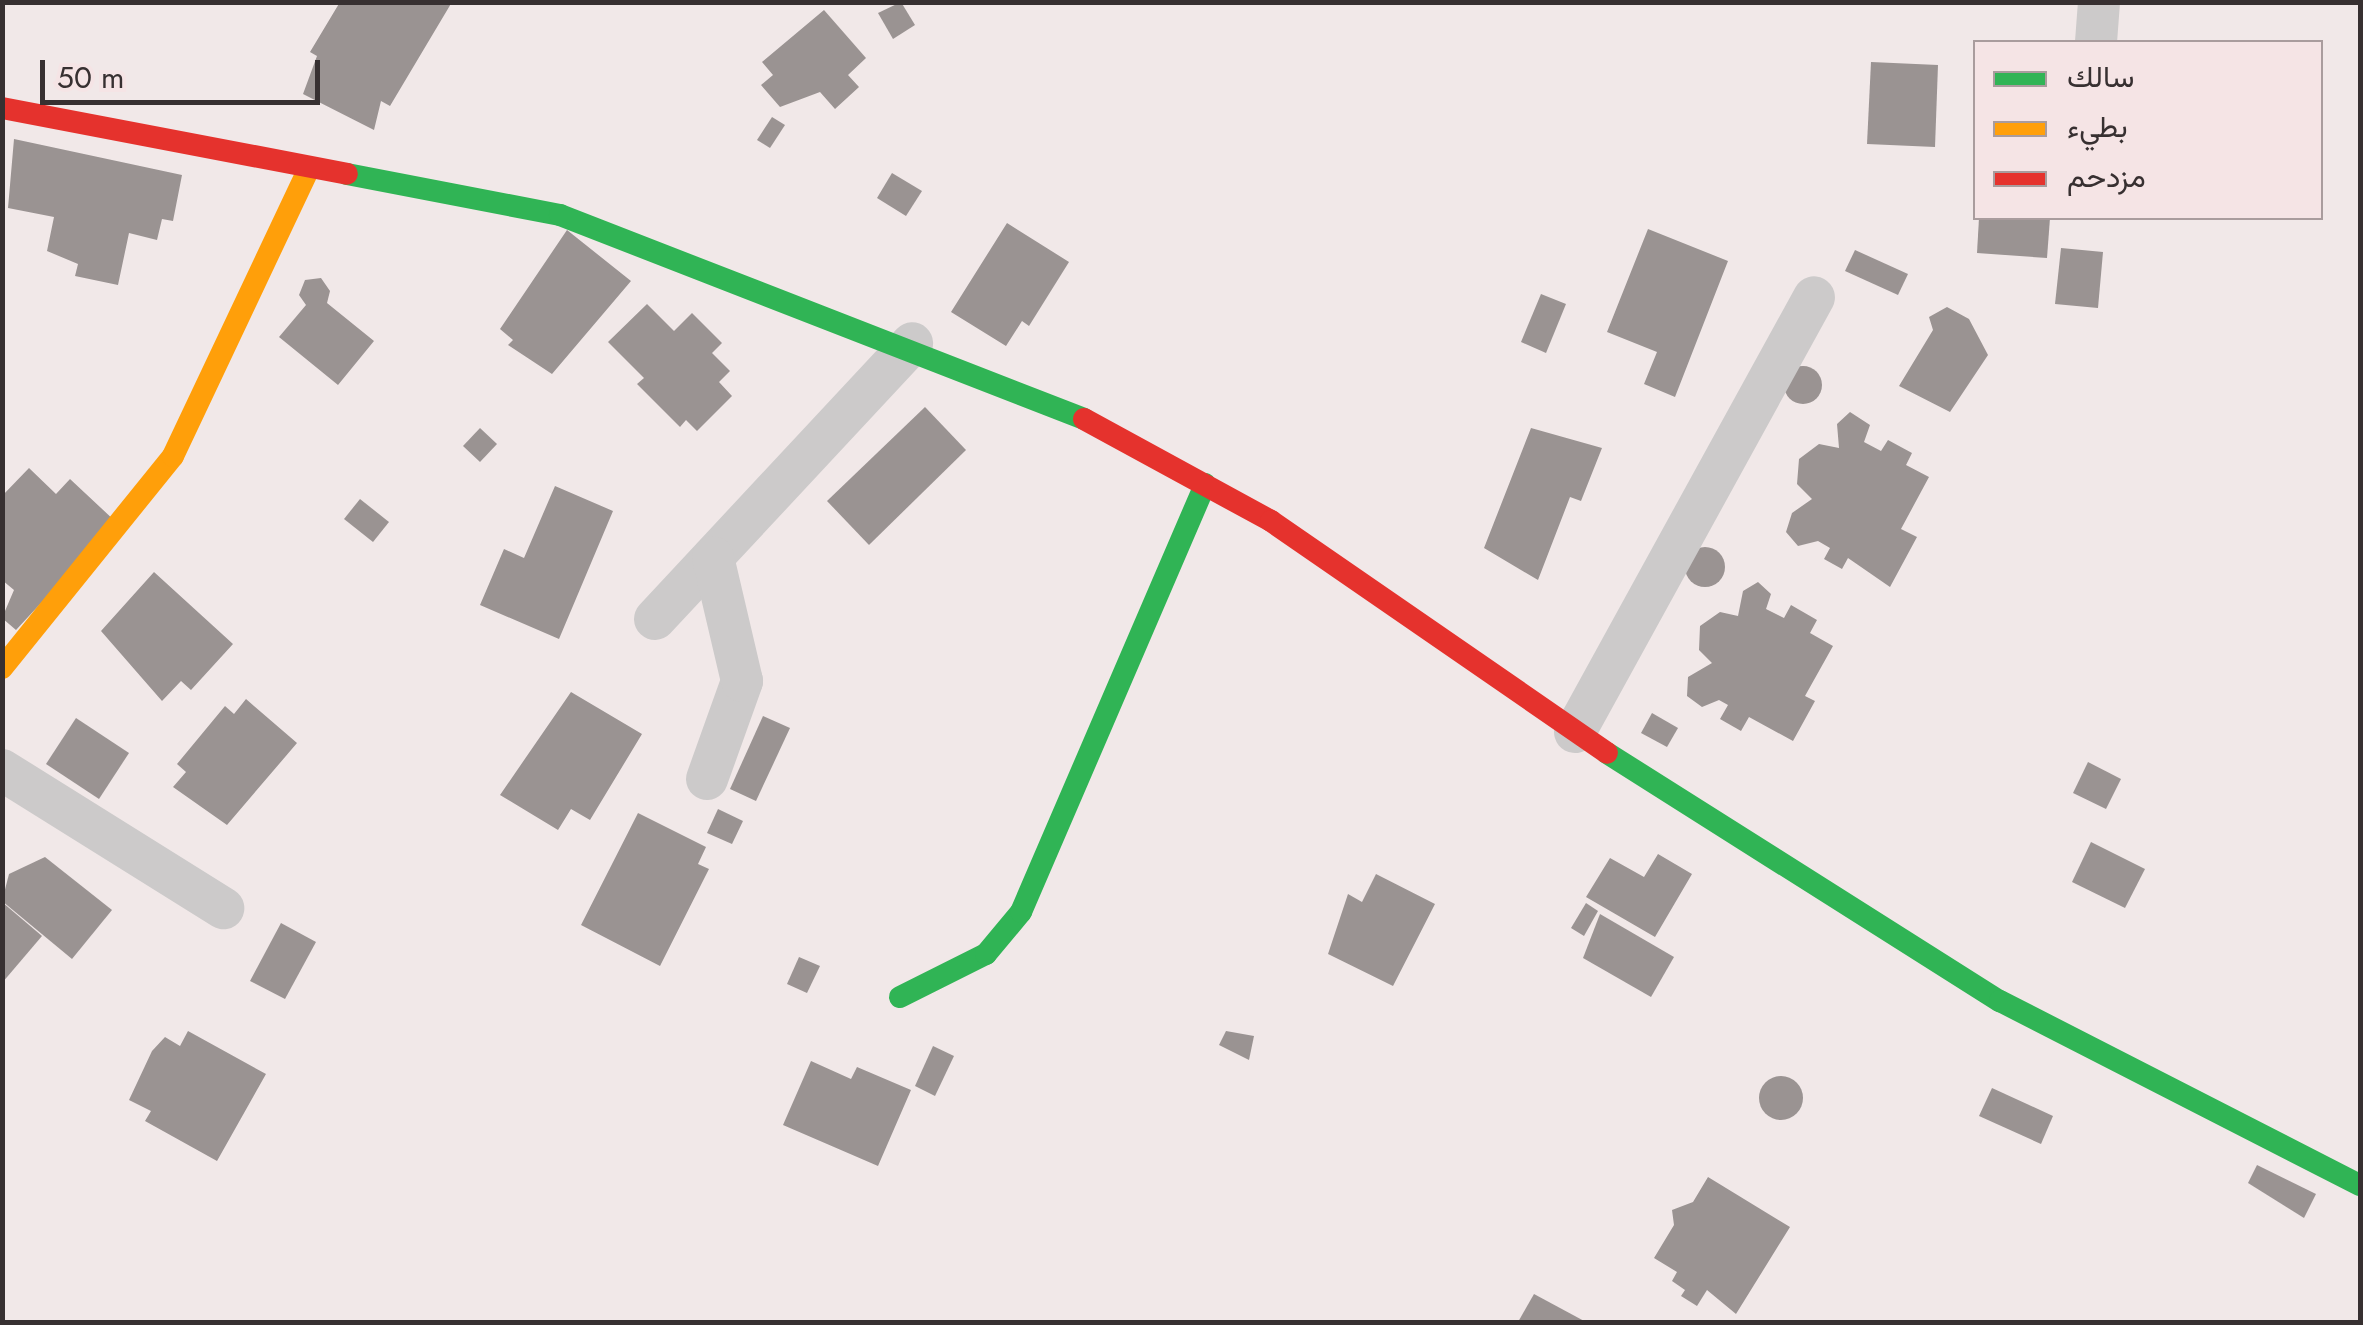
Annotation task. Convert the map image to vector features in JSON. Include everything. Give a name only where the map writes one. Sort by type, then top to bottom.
[{"type":"street","points":[[2096,40],[2098,2]]},
{"type":"street","points":[[2,108],[560,215],[912,343],[1062,407],[1271,521],[1391,614],[2000,1001],[2360,1185]]},
{"type":"street","points":[[2,668],[173,456],[310,168]]},
{"type":"street","points":[[1575,732],[1814,297]]},
{"type":"street","points":[[655,619],[912,343]]},
{"type":"street","points":[[900,997],[986,954],[1020,912],[1205,484]]},
{"type":"street","points":[[707,779],[742,681],[713,557]]},
{"type":"street","points":[[2,770],[223,908]]},
{"type":"building","points":[[340,2],[452,2],[390,106],[381,101],[374,130],[303,94],[317,56],[310,52]]},
{"type":"building","points":[[901,2],[915,25],[893,39],[878,13]]},
{"type":"building","points":[[824,10],[866,58],[848,75],[859,87],[835,109],[820,92],[780,107],[761,85],[773,75],[762,62]]},
{"type":"building","points":[[1871,62],[1938,65],[1935,147],[1867,144]]},
{"type":"building","points":[[772,117],[785,125],[770,148],[757,140]]},
{"type":"building","points":[[14,139],[182,175],[173,221],[162,219],[157,240],[129,233],[118,285],[75,276],[78,264],[47,251],[54,217],[8,208]]},
{"type":"building","points":[[892,173],[922,191],[906,216],[877,198]]},
{"type":"building","points":[[1979,220],[2050,220],[2047,258],[1977,253]]},
{"type":"building","points":[[1007,223],[1069,262],[1029,326],[1022,321],[1006,346],[951,312]]},
{"type":"building","points":[[1648,229],[1728,261],[1675,397],[1644,384],[1657,352],[1607,332]]},
{"type":"building","points":[[567,230],[631,281],[552,374],[508,345],[513,340],[500,329]]},
{"type":"building","points":[[2061,248],[2103,252],[2098,308],[2055,304]]},
{"type":"building","points":[[1855,250],[1908,274],[1898,295],[1845,271]]},
{"type":"building","points":[[321,278],[330,291],[327,303],[374,341],[338,385],[279,337],[306,305],[299,295],[305,280]]},
{"type":"building","points":[[1541,294],[1566,304],[1546,353],[1521,342]]},
{"type":"building","points":[[647,304],[674,331],[692,313],[722,343],[712,353],[730,371],[719,382],[732,396],[697,431],[686,420],[680,427],[637,384],[644,378],[608,342]]},
{"type":"building","points":[[1947,307],[1969,319],[1988,355],[1950,412],[1899,386],[1933,330],[1929,317]]},
{"type":"building","points":[[1803,366],[1816,372],[1822,385],[1816,398],[1803,404],[1790,398],[1784,385],[1790,372]]},
{"type":"building","points":[[925,407],[966,450],[869,545],[827,501]]},
{"type":"building","points":[[1850,412],[1870,425],[1864,442],[1881,451],[1888,440],[1912,453],[1906,465],[1929,477],[1901,529],[1917,537],[1890,587],[1848,558],[1842,569],[1824,559],[1830,548],[1818,541],[1798,546],[1786,532],[1792,513],[1812,499],[1797,484],[1799,459],[1819,444],[1839,448],[1837,424]]},
{"type":"building","points":[[480,428],[497,444],[480,462],[463,446]]},
{"type":"building","points":[[1531,428],[1602,448],[1581,501],[1570,497],[1538,580],[1484,548]]},
{"type":"building","points":[[29,468],[56,494],[70,479],[116,522],[16,630],[2,618],[14,590],[2,580],[2,496]]},
{"type":"building","points":[[555,486],[613,511],[559,639],[480,605],[504,549],[524,558]]},
{"type":"building","points":[[360,499],[389,522],[373,542],[344,519]]},
{"type":"building","points":[[1705,547],[1719,553],[1725,567],[1719,581],[1705,587],[1691,581],[1685,567],[1691,553]]},
{"type":"building","points":[[154,572],[233,644],[191,690],[181,681],[162,701],[101,631]]},
{"type":"building","points":[[1758,582],[1771,594],[1766,609],[1784,618],[1791,605],[1817,620],[1810,633],[1833,646],[1805,696],[1815,701],[1793,741],[1749,717],[1741,731],[1720,719],[1728,705],[1719,700],[1702,707],[1687,696],[1688,677],[1712,663],[1699,650],[1700,626],[1720,612],[1738,616],[1743,591]]},
{"type":"building","points":[[571,692],[642,734],[590,820],[571,809],[558,830],[500,795]]},
{"type":"building","points":[[246,699],[297,743],[227,825],[173,787],[186,772],[177,764],[225,706],[234,714]]},
{"type":"building","points":[[1652,713],[1678,728],[1667,747],[1641,733]]},
{"type":"building","points":[[763,716],[790,728],[756,801],[730,789]]},
{"type":"building","points":[[76,718],[129,753],[99,799],[46,764]]},
{"type":"building","points":[[2088,762],[2121,779],[2106,809],[2073,793]]},
{"type":"building","points":[[718,809],[743,821],[732,844],[707,833]]},
{"type":"building","points":[[638,813],[706,847],[698,864],[709,869],[660,966],[581,925]]},
{"type":"building","points":[[2091,842],[2145,869],[2125,908],[2072,882]]},
{"type":"building","points":[[1658,854],[1692,874],[1655,937],[1586,897],[1610,858],[1644,877]]},
{"type":"building","points":[[45,857],[112,910],[72,959],[2,901],[9,874]]},
{"type":"building","points":[[1376,874],[1435,904],[1393,986],[1328,954],[1348,894],[1362,902]]},
{"type":"building","points":[[2,902],[42,936],[2,983]]},
{"type":"building","points":[[1586,903],[1598,911],[1584,936],[1571,928]]},
{"type":"building","points":[[1600,914],[1674,957],[1651,997],[1583,958]]},
{"type":"building","points":[[281,923],[316,942],[285,999],[250,981]]},
{"type":"building","points":[[799,957],[820,966],[807,993],[787,984]]},
{"type":"building","points":[[188,1031],[266,1074],[217,1161],[145,1121],[151,1111],[129,1100],[152,1051],[165,1037],[180,1046]]},
{"type":"building","points":[[1226,1031],[1254,1036],[1249,1060],[1219,1045]]},
{"type":"building","points":[[933,1046],[954,1056],[935,1096],[915,1086]]},
{"type":"building","points":[[811,1061],[851,1079],[857,1067],[911,1090],[878,1166],[783,1125]]},
{"type":"building","points":[[1781,1076],[1797,1082],[1803,1098],[1797,1114],[1781,1120],[1765,1114],[1759,1098],[1765,1082]]},
{"type":"building","points":[[1992,1088],[2053,1116],[2041,1144],[1979,1116]]},
{"type":"building","points":[[2257,1165],[2316,1194],[2304,1218],[2248,1183]]},
{"type":"building","points":[[1708,1177],[1790,1227],[1736,1314],[1707,1290],[1697,1306],[1681,1296],[1685,1290],[1672,1281],[1677,1272],[1654,1258],[1674,1225],[1672,1210],[1693,1202]]},
{"type":"building","points":[[1534,1294],[1586,1322],[1518,1322]]},
{"type":"traffic: fast","points":[[347,174],[560,215],[1084,419]]},
{"type":"traffic: fast","points":[[900,997],[986,954],[1021,912],[1205,484]]},
{"type":"traffic: fast","points":[[1607,753],[2000,1001],[2360,1185]]},
{"type":"traffic: slow","points":[[2,668],[173,456],[309,168]]},
{"type":"traffic: jam","points":[[2,108],[347,174]]},
{"type":"traffic: jam","points":[[1084,419],[1271,521],[1607,753]]}]
